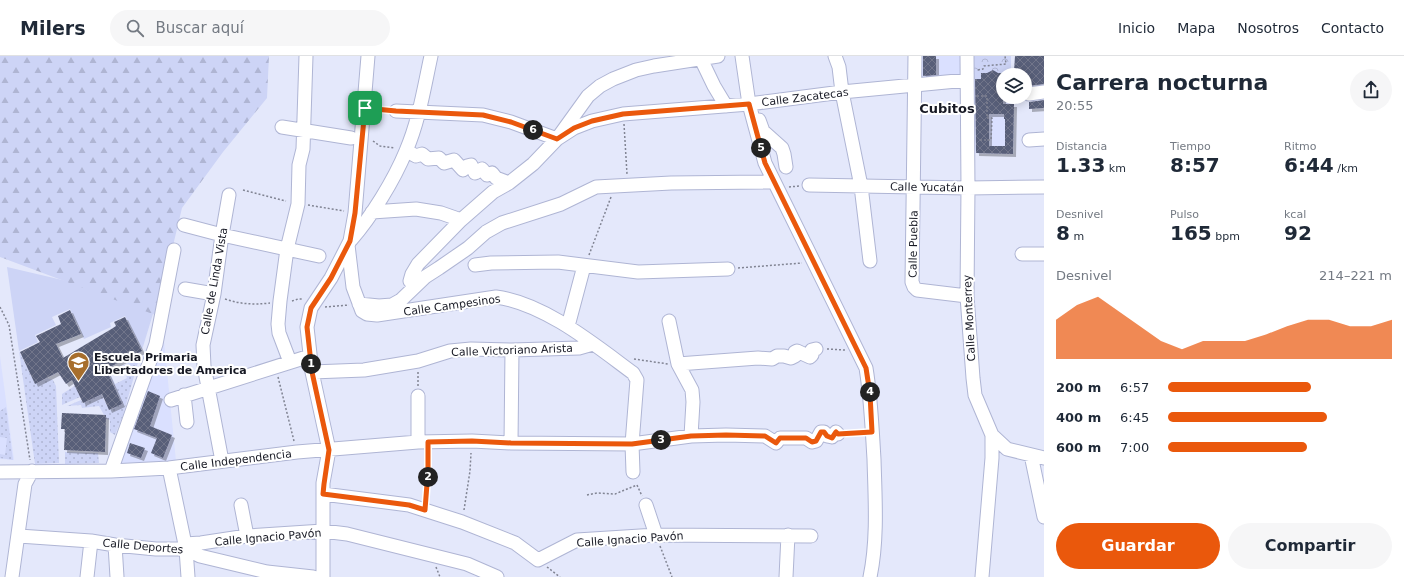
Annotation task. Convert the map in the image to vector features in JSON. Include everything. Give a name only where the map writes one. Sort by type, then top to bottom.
[{"type":"street","points":[[290,362],[279,334],[280,302],[287,249],[298,204],[299,165],[304,149],[306,56]]},
{"type":"street","points":[[368,56],[365,108],[356,138],[355,213],[349,243],[353,288],[359,304],[379,306],[392,305],[401,300],[425,276],[468,248],[486,232],[502,223],[561,204],[596,187],[671,183],[774,182]]},
{"type":"street","points":[[323,577],[323,494],[329,450],[312,372],[307,327],[312,305],[331,278],[349,243],[372,212],[407,151],[419,112],[431,56]]},
{"type":"street","points":[[410,281],[418,264],[461,220],[493,192],[509,183],[533,164],[557,139],[588,96],[600,86],[636,70],[718,56]]},
{"type":"street","points":[[742,56],[765,163],[866,368],[870,394],[876,507],[870,577]]},
{"type":"street","name":"Calle Puebla","points":[[915,56],[912,282],[917,290],[967,296]]},
{"type":"street","name":"Calle Monterrey","points":[[967,56],[970,75],[967,296],[975,395],[992,435],[992,458],[982,577]]},
{"type":"street","points":[[701,59],[714,86],[726,106]]},
{"type":"street","points":[[839,60],[842,92],[862,186],[870,261]]},
{"type":"street","name":"Calle Zacatecas","points":[[557,139],[574,128],[592,121],[623,114],[752,104],[915,84],[970,75]]},
{"type":"street","points":[[1032,94],[1044,92]]},
{"type":"street","points":[[752,104],[763,131],[782,148],[786,167]]},
{"type":"street","points":[[396,111],[483,115],[511,122],[557,139]]},
{"type":"street","points":[[282,127],[304,129],[356,138]]},
{"type":"street","points":[[1029,140],[1044,139]]},
{"type":"street","points":[[407,151],[416,156],[422,154],[428,159],[439,158],[444,163],[454,160],[463,170],[467,166],[471,165],[475,173],[482,169],[487,175],[492,173],[496,178],[509,183]]},
{"type":"street","name":"Calle Yucatán","points":[[809,185],[968,188],[1044,187]]},
{"type":"street","name":"Calle de Linda Vista","points":[[222,461],[204,366],[203,345],[214,294],[229,195]]},
{"type":"street","points":[[372,212],[416,209],[441,213],[461,220]]},
{"type":"street","points":[[184,225],[222,235],[319,256]]},
{"type":"street","points":[[111,471],[156,344],[174,250]]},
{"type":"street","points":[[1022,254],[1044,254]]},
{"type":"street","points":[[475,265],[491,263],[558,262],[638,272],[728,269]]},
{"type":"street","points":[[568,326],[584,266]]},
{"type":"street","points":[[185,289],[214,294]]},
{"type":"street","name":"Calle Campesinos","points":[[359,304],[362,311],[368,314],[377,315],[496,297],[508,298],[537,310],[568,326],[634,372],[637,380],[632,444],[633,472]]},
{"type":"street","points":[[669,321],[678,364],[692,390],[693,402],[691,436]]},
{"type":"street","name":"Calle Victoriano Arista","points":[[312,372],[364,370],[418,361],[450,351],[471,349],[512,350],[579,348],[594,344]]},
{"type":"street","points":[[678,364],[758,358],[772,359],[777,356],[791,358],[797,350],[810,357],[812,355],[812,350],[816,349]]},
{"type":"street","points":[[511,443],[512,350]]},
{"type":"street","points":[[171,400],[310,356]]},
{"type":"street","points":[[184,395],[187,422]]},
{"type":"street","points":[[418,396],[423,442]]},
{"type":"street","name":"Calle Independencia","points":[[0,472],[111,471],[169,468],[297,452],[423,442],[472,441],[511,443],[632,444],[691,436],[726,435],[765,436],[776,443],[780,438],[806,438],[812,442],[816,441],[821,432],[824,432],[827,436],[832,438],[836,432],[838,434]]},
{"type":"street","points":[[992,435],[1007,449],[1044,458]]},
{"type":"street","points":[[1031,455],[1044,517]]},
{"type":"street","points":[[169,468],[186,546],[188,577]]},
{"type":"street","points":[[12,577],[19,536],[25,484],[32,471]]},
{"type":"street","points":[[323,494],[409,505],[462,522],[514,543],[538,560]]},
{"type":"street","points":[[241,505],[247,536]]},
{"type":"street","points":[[646,505],[656,535]]},
{"type":"street","name":"Calle Ignacio Pavón","points":[[186,546],[247,536],[323,531],[347,534],[467,564],[497,577]]},
{"type":"street","name":"Calle Ignacio Pavón","points":[[538,560],[577,540],[656,535],[811,536]]},
{"type":"street","points":[[786,577],[788,535]]},
{"type":"street","name":"Calle Deportes","points":[[19,536],[91,541],[156,549],[186,546],[200,556],[267,572],[313,577]]},
{"type":"street","points":[[87,577],[91,541]]},
{"type":"street","points":[[115,545],[117,577]]},
{"type":"path","points":[[970,75],[983,70],[984,66],[1006,64],[1005,56]]},
{"type":"path","points":[[968,140],[991,140],[992,118],[987,118],[987,96],[973,96]]},
{"type":"path","points":[[365,108],[396,111]]},
{"type":"path","points":[[584,266],[621,186],[623,114]]},
{"type":"path","points":[[356,138],[374,141],[380,146],[407,151]]},
{"type":"path","points":[[243,190],[298,204],[355,213]]},
{"type":"path","points":[[728,269],[814,262]]},
{"type":"path","points":[[214,294],[237,303],[249,304],[294,302],[298,299],[307,299],[312,305],[359,304]]},
{"type":"path","points":[[0,307],[9,324],[32,471]]},
{"type":"path","points":[[816,349],[850,350]]},
{"type":"path","points":[[618,362],[635,359],[678,364]]},
{"type":"path","points":[[418,361],[418,396]]},
{"type":"path","points":[[275,367],[297,452]]},
{"type":"path","points":[[838,434],[872,432]]},
{"type":"path","points":[[462,522],[470,471],[472,441]]},
{"type":"path","points":[[423,442],[428,471],[425,510]]},
{"type":"path","points":[[587,495],[597,493],[615,494],[636,485],[646,505]]},
{"type":"path","points":[[656,535],[672,577]]},
{"type":"path","points":[[538,560],[560,577]]},
{"type":"shaded area","points":[[921,56],[960,56],[960,78],[921,78]]},
{"type":"shaded area","points":[[973,79],[996,79],[996,104],[1014,104],[1013,154],[972,153]]},
{"type":"shaded area","points":[[161,341],[164,341],[176,461],[118,465]]},
{"type":"shaded area","points":[[0,356],[14,460],[0,459]]},
{"type":"green space","points":[[0,56],[269,56],[267,98],[223,152],[182,208],[158,316],[0,257]]},
{"type":"green space","points":[[973,56],[1011,56],[1011,68],[996,68],[996,79],[973,79]]},
{"type":"green space","points":[[7,267],[122,294],[156,304],[142,350],[125,316],[110,323],[111,327],[84,339],[70,309],[52,317],[56,325],[35,335],[38,342],[19,351]]},
{"type":"green space","points":[[19,351],[35,384],[47,378],[53,380],[56,386],[59,463],[35,464]]},
{"type":"green space","points":[[141,352],[123,415],[115,435],[110,432],[110,420],[106,419],[106,415],[104,415],[99,406],[82,408],[81,405],[67,406],[81,400],[83,403],[95,397],[88,382],[76,387],[80,397],[62,405],[62,394],[92,375],[109,410],[122,404],[108,372],[109,371],[115,384],[127,378],[122,366],[131,362],[129,358]]},
{"type":"green space","points":[[6,407],[13,460],[0,458],[0,454],[5,455],[7,438],[0,437],[0,411]]},
{"type":"green space","points":[[65,452],[98,453],[99,463],[65,464]]},
{"type":"building","points":[[923,56],[936,56],[936,75],[923,76]]},
{"type":"building","points":[[1015,56],[1044,56],[1044,84],[1032,86],[1032,68],[1014,68]]},
{"type":"building","points":[[993,70],[996,72],[996,104],[1014,104],[1013,154],[976,153],[975,79],[981,79],[981,73],[987,73]],"holes":[[[989,114],[1004,114],[1005,146],[989,146]]]},
{"type":"building","points":[[1044,100],[1044,108],[1029,109],[1029,104],[1032,104],[1032,102]]},
{"type":"building","points":[[70,310],[81,334],[56,344],[63,358],[113,328],[116,326],[114,322],[125,317],[142,351],[106,369],[122,404],[109,410],[102,394],[83,403],[72,380],[66,384],[58,372],[35,384],[20,352],[40,342],[36,336],[61,324],[58,316]]},
{"type":"building","points":[[148,391],[160,396],[150,426],[172,435],[163,458],[151,453],[157,438],[134,429]]},
{"type":"building","points":[[62,413],[106,415],[105,452],[64,450],[65,429],[61,429]]},
{"type":"building","points":[[130,443],[145,448],[141,458],[127,453]]},
{"type":"place","name":"Escuela Primaria Libertadores de America","points":[[78,382]]},
{"type":"district","name":"Cubitos","points":[[947,108]]},
{"type":"route","points":[[749,104],[765,163],[866,368],[870,394],[872,432],[838,434],[836,432],[832,438],[827,436],[824,432],[821,432],[816,441],[812,442],[806,438],[780,438],[776,443],[765,436],[726,435],[691,436],[632,444],[511,443],[472,441],[428,442],[428,471],[425,510],[409,505],[374,499],[323,494],[329,450],[312,372],[307,327],[311,308],[331,278],[350,241],[355,213],[365,108],[483,115],[511,122],[557,139],[574,128],[592,121],[623,114],[749,104]]}]
